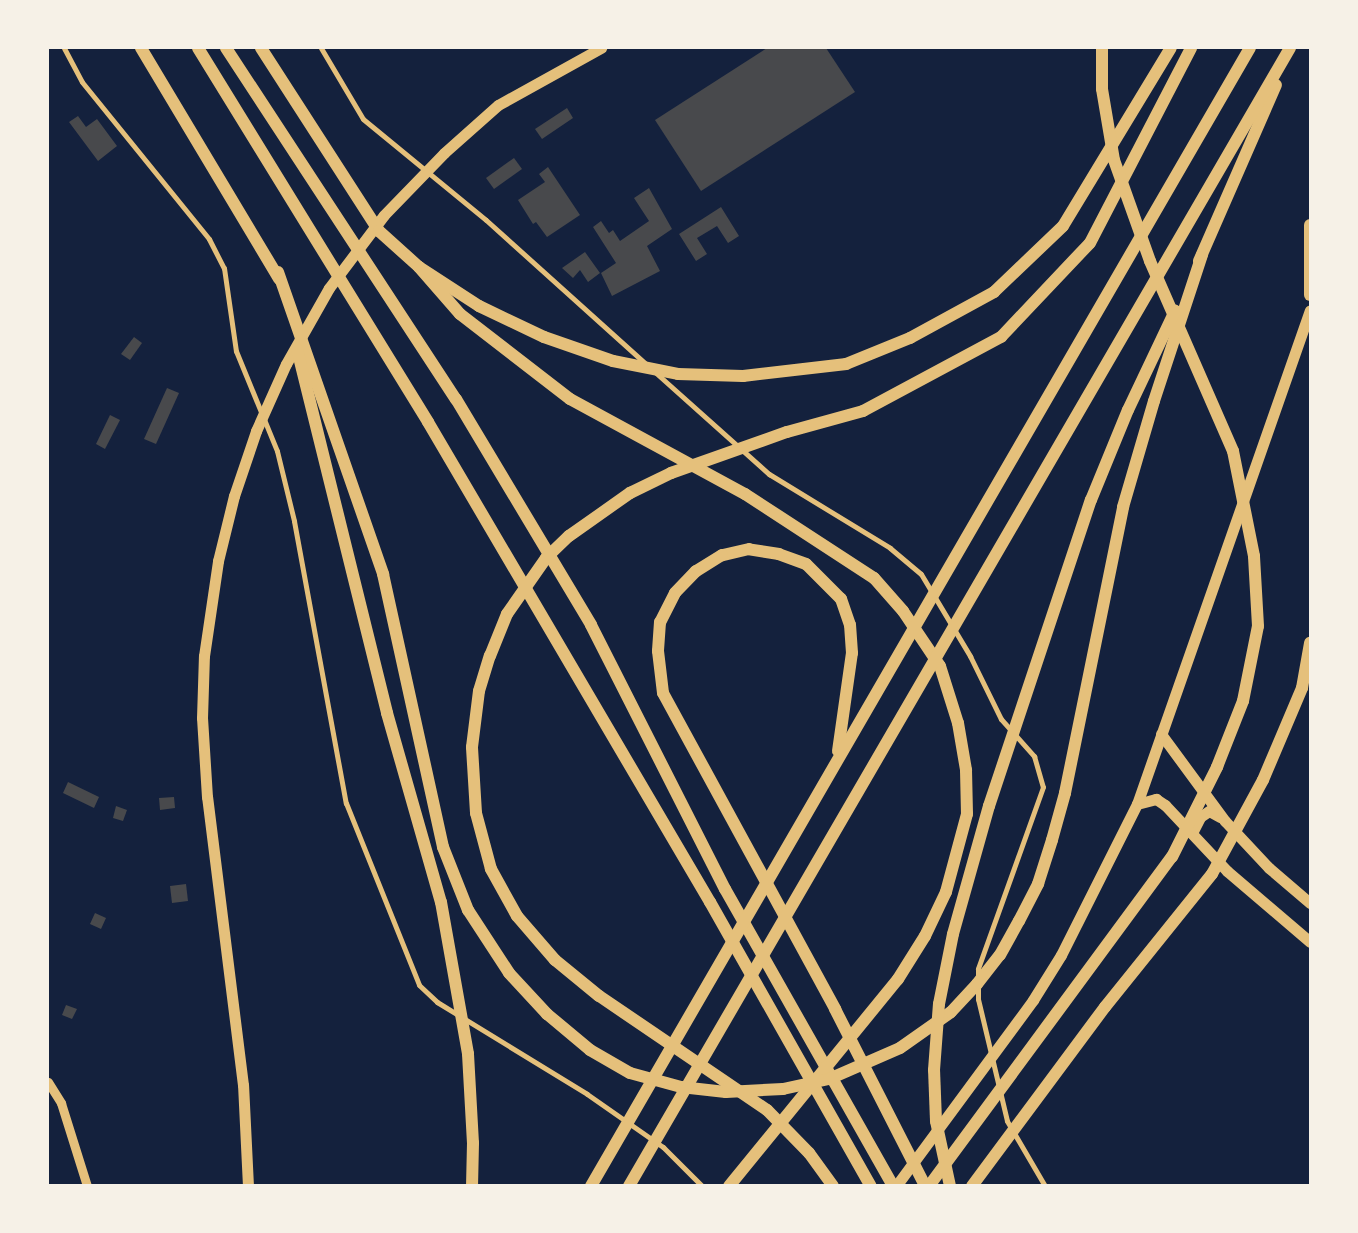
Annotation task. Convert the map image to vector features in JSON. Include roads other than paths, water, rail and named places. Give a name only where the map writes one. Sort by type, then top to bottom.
[{"type":"highway","points":[[141,48],[278,272],[383,574],[426,780],[443,847],[468,910],[509,973],[541,1007],[590,1050],[630,1073],[681,1087],[726,1092],[783,1089],[829,1079],[900,1048],[951,1012],[1000,955],[1038,884],[1055,830],[1124,508],[1154,401],[1202,255]]},
{"type":"highway","points":[[198,48],[428,422],[710,902],[871,1186]]},
{"type":"highway","points":[[226,48],[456,399],[591,625],[725,889],[894,1186]]},
{"type":"highway","points":[[261,48],[379,231],[419,267],[460,314],[570,399],[745,494],[874,578],[919,634],[940,666],[958,723],[966,770],[967,814],[946,892],[925,936],[898,979],[729,1186]]},
{"type":"highway","points":[[837,758],[852,653],[850,625],[841,599],[824,578],[806,564],[779,554],[749,549],[722,555],[696,571],[675,593],[660,622],[658,652],[663,693],[835,1009],[927,1186],[1172,858],[1218,767],[1243,701],[1258,626],[1254,556],[1233,451],[1150,261],[1114,160],[1102,89],[1102,48]]},
{"type":"highway","points":[[419,267],[479,306],[544,337],[634,365],[667,372],[743,376],[846,364],[910,338],[994,292],[1063,226],[1171,48]]},
{"type":"highway","points":[[833,1186],[809,1154],[767,1110],[599,996],[555,960],[516,916],[491,868],[476,813],[472,747],[479,691],[507,614],[546,558],[569,536],[630,493],[671,473],[787,432],[864,411],[1001,337],[1090,243],[1190,48]]},
{"type":"highway","points":[[591,1186],[837,758],[1250,48]]},
{"type":"highway","points":[[950,1186],[936,1121],[934,1070],[939,1004],[953,934],[1009,743],[1091,500],[1128,410],[1202,255],[1291,48]]},
{"type":"highway","points":[[629,1186],[1291,48]]},
{"type":"highway","points":[[1310,225],[1310,295]]},
{"type":"highway","points":[[278,272],[387,713],[441,902],[464,1028],[473,1143],[472,1186]]},
{"type":"highway","points":[[972,1186],[1105,1007],[1212,874],[1264,780],[1302,688],[1310,643]]},
{"type":"main road","points":[[248,1186],[243,1085],[207,797],[202,718],[204,656],[218,561],[234,496],[256,432],[286,364],[329,288],[384,215],[444,153],[498,105],[601,48]]},
{"type":"main road","points":[[894,1186],[1033,1000],[1061,955],[1095,882],[1137,804],[1310,310]]},
{"type":"main road","points":[[1161,734],[1225,821],[1269,868],[1310,904]]},
{"type":"main road","points":[[1137,804],[1156,799],[1257,898],[1310,942]]},
{"type":"main road","points":[[1192,834],[1200,817],[1209,811],[1225,821]]},
{"type":"street","points":[[64,48],[82,82],[210,239],[224,268],[236,350],[277,451],[292,512],[346,803],[419,985],[437,1002],[587,1094],[648,1137],[702,1186]]},
{"type":"street","points":[[321,48],[363,119],[486,220],[769,474],[890,548],[921,574],[970,656],[1002,719],[1034,756],[1043,787],[978,969],[978,999],[1007,1121],[1045,1186]]},
{"type":"street","points":[[48,1082],[61,1103],[87,1186]]}]
